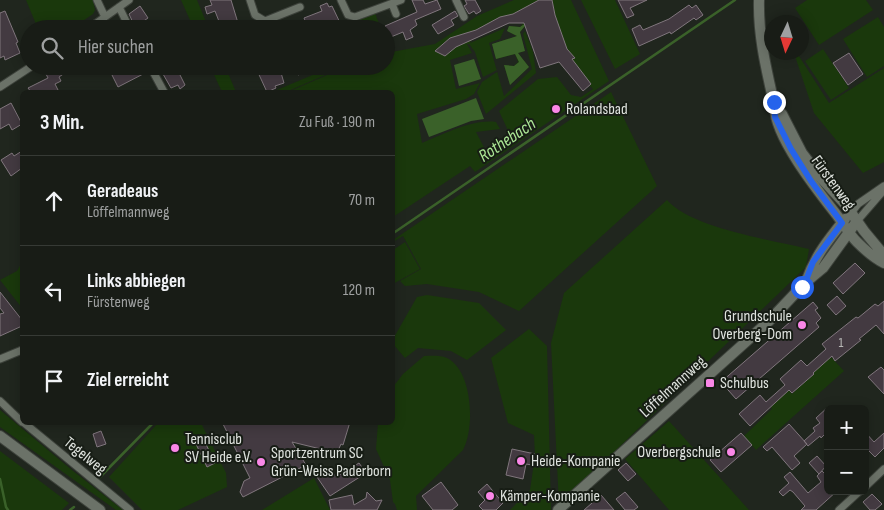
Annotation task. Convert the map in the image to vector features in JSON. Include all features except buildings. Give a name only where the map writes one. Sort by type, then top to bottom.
[{"type":"street","points":[[98,0],[105,17]]},
{"type":"street","points":[[101,20],[129,0]]},
{"type":"street","points":[[250,0],[255,15],[263,20]]},
{"type":"street","points":[[341,0],[348,15],[354,17],[401,0]]},
{"type":"street","points":[[456,0],[464,17]]},
{"type":"street","name":"Fürstenweg","points":[[759,0],[758,18],[775,108],[775,117],[791,149],[811,181],[842,223],[856,241],[875,259],[884,264]]},
{"type":"street","points":[[392,4],[396,14]]},
{"type":"street","points":[[119,7],[126,20]]},
{"type":"street","points":[[268,20],[300,7]]},
{"type":"street","points":[[0,87],[20,74]]},
{"type":"street","points":[[155,75],[163,90]]},
{"type":"street","name":"Fürstenweg","points":[[775,108],[782,114],[802,153],[884,255]]},
{"type":"street","points":[[854,217],[858,204],[884,186]]},
{"type":"street","points":[[854,217],[884,190]]},
{"type":"street","name":"Löffelmannweg","points":[[805,283],[813,262],[842,223],[854,217]]},
{"type":"street","name":"Löffelmannweg","points":[[558,510],[769,320],[822,268],[849,232],[854,217]]},
{"type":"street","points":[[0,359],[20,351]]},
{"type":"street","name":"Tegelweg","points":[[0,401],[20,419]]},
{"type":"street","name":"Tegelweg","points":[[27,425],[130,510]]},
{"type":"street","points":[[0,436],[100,510]]},
{"type":"street","points":[[869,483],[884,469]]},
{"type":"street","points":[[839,510],[856,495]]},
{"type":"shaded area","points":[[26,0],[93,0],[95,10],[93,14],[84,20],[34,20]]},
{"type":"shaded area","points":[[181,0],[197,0],[205,20],[190,20]]},
{"type":"shaded area","points":[[514,0],[571,0],[609,81],[475,172],[470,166],[395,216],[395,90],[293,90],[327,75],[395,75],[395,51],[435,44],[477,16]],"holes":[[[523,14],[525,21],[520,27],[509,26],[507,31],[517,36],[492,44],[496,59],[515,54],[518,62],[514,66],[504,65],[510,85],[529,67],[518,53],[525,51],[520,32],[527,24],[540,68],[557,61],[593,89],[581,97],[571,95],[557,77],[538,79],[499,111],[512,139],[488,155],[476,132],[500,129],[496,122],[468,125],[422,143],[417,114],[466,99],[474,94],[480,83],[456,89],[450,60],[472,53],[467,44],[469,44],[475,52],[483,77],[497,70],[489,43],[500,39],[505,28],[470,43],[473,37]]]},
{"type":"shaded area","points":[[581,0],[615,0],[640,54],[615,69]]},
{"type":"shaded area","points":[[807,0],[866,0],[873,10],[819,45],[809,30],[809,15],[800,15],[795,8]]},
{"type":"shaded area","points":[[375,13],[378,20],[358,20]]},
{"type":"shaded area","points":[[878,17],[884,27],[884,66],[867,77],[843,39]]},
{"type":"shaded area","points":[[529,21],[520,32],[525,51],[518,53],[529,67],[510,85],[504,65],[514,66],[519,62],[515,54],[496,59],[492,44],[517,36],[507,31],[509,26],[520,27]]},
{"type":"shaded area","points":[[525,31],[533,52],[536,73],[486,114],[477,92],[482,82],[497,72],[504,96],[532,69],[523,34]]},
{"type":"shaded area","points":[[823,49],[849,88],[831,100],[805,61]]},
{"type":"shaded area","points":[[474,59],[481,79],[459,86],[454,65]]},
{"type":"shaded area","points":[[796,60],[801,60],[829,103],[884,68],[884,162],[863,173],[814,113]]},
{"type":"shaded area","points":[[214,75],[229,75],[235,90],[221,90]]},
{"type":"shaded area","points":[[313,75],[325,75],[291,90],[277,90]]},
{"type":"shaded area","points":[[611,92],[657,186],[519,311],[479,292],[427,284],[405,286],[400,281],[421,269],[403,236],[395,241],[395,239]]},
{"type":"shaded area","points":[[476,98],[484,119],[471,121],[429,137],[422,119]]},
{"type":"shaded area","points":[[667,200],[678,210],[694,218],[733,232],[809,249],[806,267],[559,505],[551,343],[564,293]]},
{"type":"shaded area","points":[[405,242],[420,269],[395,283],[395,249]]},
{"type":"shaded area","points":[[20,266],[20,305],[0,280],[17,271]]},
{"type":"shaded area","points":[[427,295],[479,303],[506,330],[467,360],[451,351],[418,348],[405,358],[395,346],[395,336],[417,297]]},
{"type":"shaded area","points":[[529,329],[547,346],[551,510],[510,510],[530,490],[535,456],[534,435],[508,423],[491,358]]},
{"type":"shaded area","points":[[424,356],[447,358],[456,365],[462,375],[467,387],[469,401],[469,428],[463,450],[416,496],[417,510],[397,510],[393,502],[390,480],[376,449],[378,425],[395,425],[395,384],[403,374]]},
{"type":"shaded area","points":[[830,356],[844,371],[756,450],[744,436],[772,409],[770,405],[788,389],[792,394]]},
{"type":"shaded area","points":[[0,410],[123,510],[116,510],[0,427]]},
{"type":"shaded area","points":[[669,421],[749,510],[669,510],[625,459]]},
{"type":"shaded area","name":"Tennisclub SV Heide e.V.","points":[[156,425],[202,425],[226,473],[227,487],[178,510],[142,510],[109,477]]},
{"type":"shaded area","points":[[0,451],[69,503],[62,510],[0,510]]},
{"type":"shaded area","points":[[314,478],[330,510],[262,510]]},
{"type":"waterway","name":"Rothebach","points":[[395,232],[735,0]]},
{"type":"waterway","name":"Rothebach","points":[[100,477],[151,425]]},
{"type":"waterway","points":[[0,479],[8,510]]},
{"type":"waterway","name":"Rothebach","points":[[70,510],[74,507]]},
{"type":"place","name":"Rolandsbad","points":[[556,109]]},
{"type":"place","name":"Grundschule Overberg-Dom","points":[[802,325]]},
{"type":"place","name":"Schulbus","points":[[710,383]]},
{"type":"place","name":"Tennisclub SV Heide e.V.","points":[[175,448]]},
{"type":"place","name":"Overbergschule","points":[[731,452]]},
{"type":"place","name":"Heide-Kompanie","points":[[521,461]]},
{"type":"place","name":"Sportzentrum SC Grün-Weiss Paderborn","points":[[261,462]]},
{"type":"place","name":"Kämper-Kompanie","points":[[490,496]]},
{"type":"route","points":[[774,102],[775,117],[791,149],[811,181],[842,223],[813,262],[802,287]]}]
